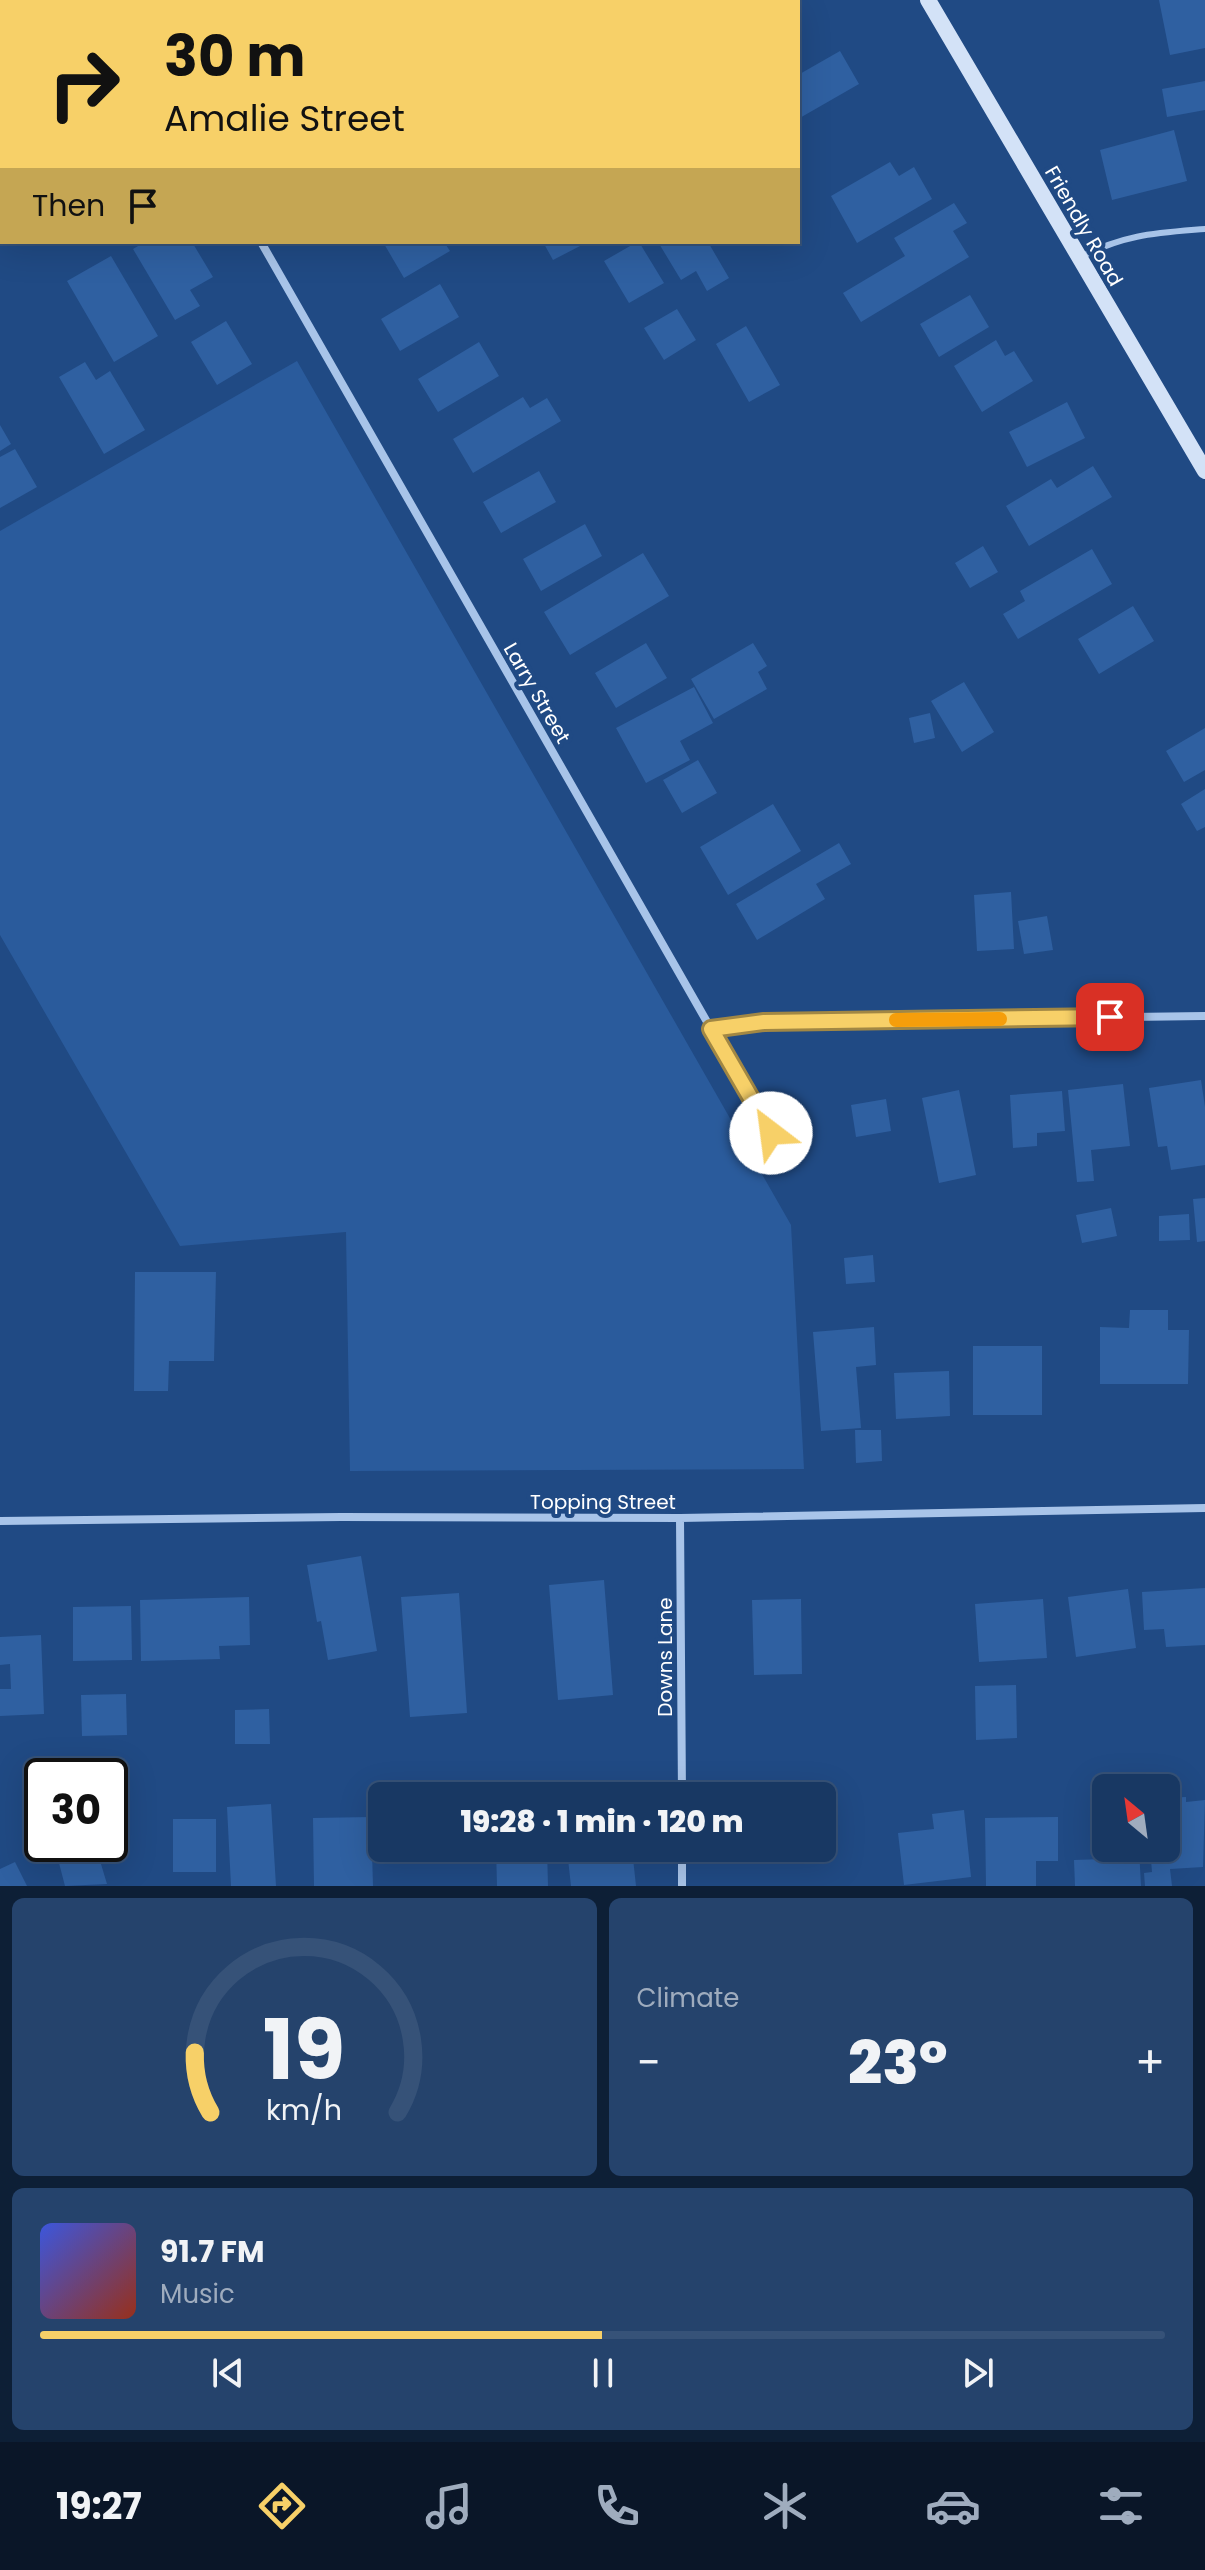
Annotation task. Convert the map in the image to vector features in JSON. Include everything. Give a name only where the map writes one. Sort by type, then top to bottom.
[{"type":"street","name":"Friendly Road","points":[[928,0],[1205,471]]},
{"type":"street","name":"Larry Street","points":[[262,244],[786,1160]]},
{"type":"street","points":[[711,1029],[764,1022],[1205,1016]]},
{"type":"street","name":"Topping Street","points":[[0,1521],[341,1517],[680,1518],[1205,1508]]},
{"type":"street","name":"Downs Lane","points":[[680,1518],[682,1782]]},
{"type":"street","points":[[682,1862],[682,1886]]},
{"type":"lane","points":[[1079,258],[1109,243],[1140,235],[1205,229]]},
{"type":"shaded area","points":[[297,361],[791,1225],[804,1469],[350,1471],[346,1232],[180,1246],[0,935],[0,531]]},
{"type":"building","points":[[1159,0],[1205,0],[1205,48],[1170,55]]},
{"type":"building","points":[[840,51],[859,84],[800,118],[800,74]]},
{"type":"building","points":[[1205,81],[1205,110],[1167,117],[1162,89]]},
{"type":"building","points":[[1174,130],[1187,181],[1112,200],[1100,150]]},
{"type":"building","points":[[890,162],[899,176],[914,167],[932,199],[857,243],[831,196]]},
{"type":"building","points":[[954,203],[967,223],[953,231],[969,257],[861,322],[843,293],[905,256],[894,238]]},
{"type":"building","points":[[142,244],[193,244],[213,277],[190,290],[200,306],[175,320],[133,249]]},
{"type":"building","points":[[384,244],[445,244],[450,251],[404,278]]},
{"type":"building","points":[[544,244],[582,244],[582,245],[553,260]]},
{"type":"building","points":[[634,244],[640,244],[664,283],[629,303],[604,261]]},
{"type":"building","points":[[659,244],[709,244],[729,278],[707,291],[696,271],[681,280]]},
{"type":"building","points":[[111,256],[158,336],[114,362],[67,281]]},
{"type":"building","points":[[440,284],[459,317],[400,351],[381,319]]},
{"type":"building","points":[[970,295],[989,327],[939,357],[920,324]]},
{"type":"building","points":[[677,309],[696,340],[664,360],[644,328]]},
{"type":"building","points":[[226,321],[252,364],[217,385],[191,342]]},
{"type":"building","points":[[746,326],[780,385],[749,402],[716,344]]},
{"type":"building","points":[[996,340],[1005,356],[1014,351],[1033,381],[982,412],[954,366]]},
{"type":"building","points":[[479,342],[499,376],[438,412],[418,379]]},
{"type":"building","points":[[85,362],[96,380],[110,371],[145,430],[104,454],[59,377]]},
{"type":"building","points":[[523,397],[530,408],[547,398],[561,421],[473,473],[453,439]]},
{"type":"building","points":[[1067,402],[1085,438],[1027,467],[1009,432]]},
{"type":"building","points":[[0,425],[11,444],[0,451]]},
{"type":"building","points":[[15,449],[37,487],[0,508],[0,457]]},
{"type":"building","points":[[1093,466],[1112,497],[1029,546],[1006,506],[1051,479],[1057,488]]},
{"type":"building","points":[[539,471],[556,502],[501,533],[483,502]]},
{"type":"building","points":[[585,524],[602,556],[541,591],[523,559]]},
{"type":"building","points":[[983,546],[998,572],[970,588],[955,563]]},
{"type":"building","points":[[1092,549],[1112,584],[1018,639],[1003,614],[1025,601],[1020,591]]},
{"type":"building","points":[[643,553],[669,596],[570,655],[544,612]]},
{"type":"building","points":[[1133,606],[1154,641],[1099,674],[1078,639]]},
{"type":"building","points":[[646,643],[667,678],[616,708],[595,673]]},
{"type":"building","points":[[753,643],[767,666],[758,672],[767,689],[714,719],[691,679]]},
{"type":"building","points":[[964,682],[994,732],[962,752],[931,701]]},
{"type":"building","points":[[694,687],[713,723],[680,741],[690,760],[646,783],[616,728]]},
{"type":"building","points":[[930,713],[935,738],[914,743],[909,718]]},
{"type":"building","points":[[1205,728],[1205,770],[1184,782],[1166,751]]},
{"type":"building","points":[[698,760],[717,793],[682,813],[663,780]]},
{"type":"building","points":[[1205,789],[1205,827],[1197,831],[1181,804]]},
{"type":"building","points":[[773,804],[801,851],[728,895],[700,847]]},
{"type":"building","points":[[839,843],[851,864],[816,884],[825,899],[757,940],[736,904]]},
{"type":"building","points":[[1011,892],[1014,949],[977,951],[974,895]]},
{"type":"building","points":[[1047,916],[1053,950],[1024,954],[1018,921]]},
{"type":"building","points":[[1201,1080],[1205,1107],[1205,1165],[1171,1170],[1167,1146],[1158,1147],[1149,1088]]},
{"type":"building","points":[[1123,1084],[1130,1146],[1091,1150],[1094,1181],[1077,1182],[1068,1090]]},
{"type":"building","points":[[959,1090],[976,1175],[939,1183],[922,1098]]},
{"type":"building","points":[[1062,1091],[1065,1131],[1037,1133],[1037,1146],[1013,1148],[1010,1095]]},
{"type":"building","points":[[886,1099],[891,1131],[856,1137],[851,1105]]},
{"type":"building","points":[[1205,1198],[1205,1241],[1197,1242],[1193,1199]]},
{"type":"building","points":[[1111,1208],[1117,1236],[1082,1243],[1076,1215]]},
{"type":"building","points":[[1189,1214],[1190,1240],[1159,1241],[1159,1216]]},
{"type":"building","points":[[873,1255],[875,1282],[846,1284],[844,1258]]},
{"type":"building","points":[[135,1272],[216,1272],[214,1361],[169,1361],[168,1391],[134,1391]]},
{"type":"building","points":[[1130,1310],[1168,1310],[1168,1330],[1189,1330],[1188,1384],[1100,1384],[1100,1327],[1129,1328]]},
{"type":"building","points":[[874,1327],[876,1365],[856,1367],[861,1428],[821,1431],[813,1332]]},
{"type":"building","points":[[973,1346],[1042,1346],[1042,1415],[973,1415]]},
{"type":"building","points":[[949,1371],[950,1416],[896,1419],[894,1373]]},
{"type":"building","points":[[855,1430],[881,1430],[882,1461],[856,1463]]},
{"type":"building","points":[[361,1556],[377,1651],[328,1660],[321,1621],[317,1622],[307,1565]]},
{"type":"building","points":[[604,1580],[613,1695],[558,1700],[549,1585]]},
{"type":"building","points":[[1205,1588],[1205,1645],[1166,1647],[1164,1629],[1144,1630],[1142,1592]]},
{"type":"building","points":[[1128,1589],[1136,1648],[1076,1657],[1068,1597]]},
{"type":"building","points":[[459,1593],[467,1713],[410,1717],[401,1597]]},
{"type":"building","points":[[249,1597],[250,1645],[219,1646],[220,1659],[141,1661],[140,1600]]},
{"type":"building","points":[[801,1599],[802,1674],[754,1675],[752,1600]]},
{"type":"building","points":[[1043,1599],[1047,1658],[979,1662],[975,1604]]},
{"type":"building","points":[[131,1606],[132,1660],[73,1661],[73,1607]]},
{"type":"building","points":[[41,1635],[44,1714],[0,1716],[0,1689],[11,1689],[10,1664],[0,1665],[0,1637]]},
{"type":"building","points":[[1016,1685],[1017,1738],[976,1740],[975,1686]]},
{"type":"building","points":[[126,1694],[127,1735],[82,1736],[81,1695]]},
{"type":"building","points":[[269,1709],[270,1744],[235,1744],[235,1710]]},
{"type":"building","points":[[1180,1797],[1186,1797],[1186,1802],[1205,1800],[1203,1867],[1170,1869],[1172,1886],[1145,1886],[1144,1873],[1152,1872],[1151,1862],[1180,1862]]},
{"type":"building","points":[[271,1804],[276,1886],[231,1886],[227,1807]]},
{"type":"building","points":[[964,1810],[971,1877],[904,1885],[898,1833],[934,1829],[932,1814]]},
{"type":"building","points":[[368,1817],[368,1862],[372,1862],[373,1886],[314,1886],[313,1818]]},
{"type":"building","points":[[1058,1817],[1058,1861],[1036,1861],[1036,1886],[986,1886],[985,1818]]},
{"type":"building","points":[[173,1819],[216,1819],[216,1872],[173,1872]]},
{"type":"building","points":[[1074,1860],[1140,1862],[1141,1886],[1075,1886]]},
{"type":"building","points":[[15,1862],[27,1886],[0,1886],[0,1869]]},
{"type":"building","points":[[59,1862],[100,1862],[107,1884],[65,1886]]},
{"type":"building","points":[[496,1862],[547,1862],[548,1886],[497,1886]]},
{"type":"building","points":[[568,1862],[633,1862],[636,1886],[571,1886]]},
{"type":"slow traffic","points":[[896,1020],[1000,1019]]},
{"type":"route","points":[[771,1133],[711,1029],[764,1022],[1110,1017]]}]
